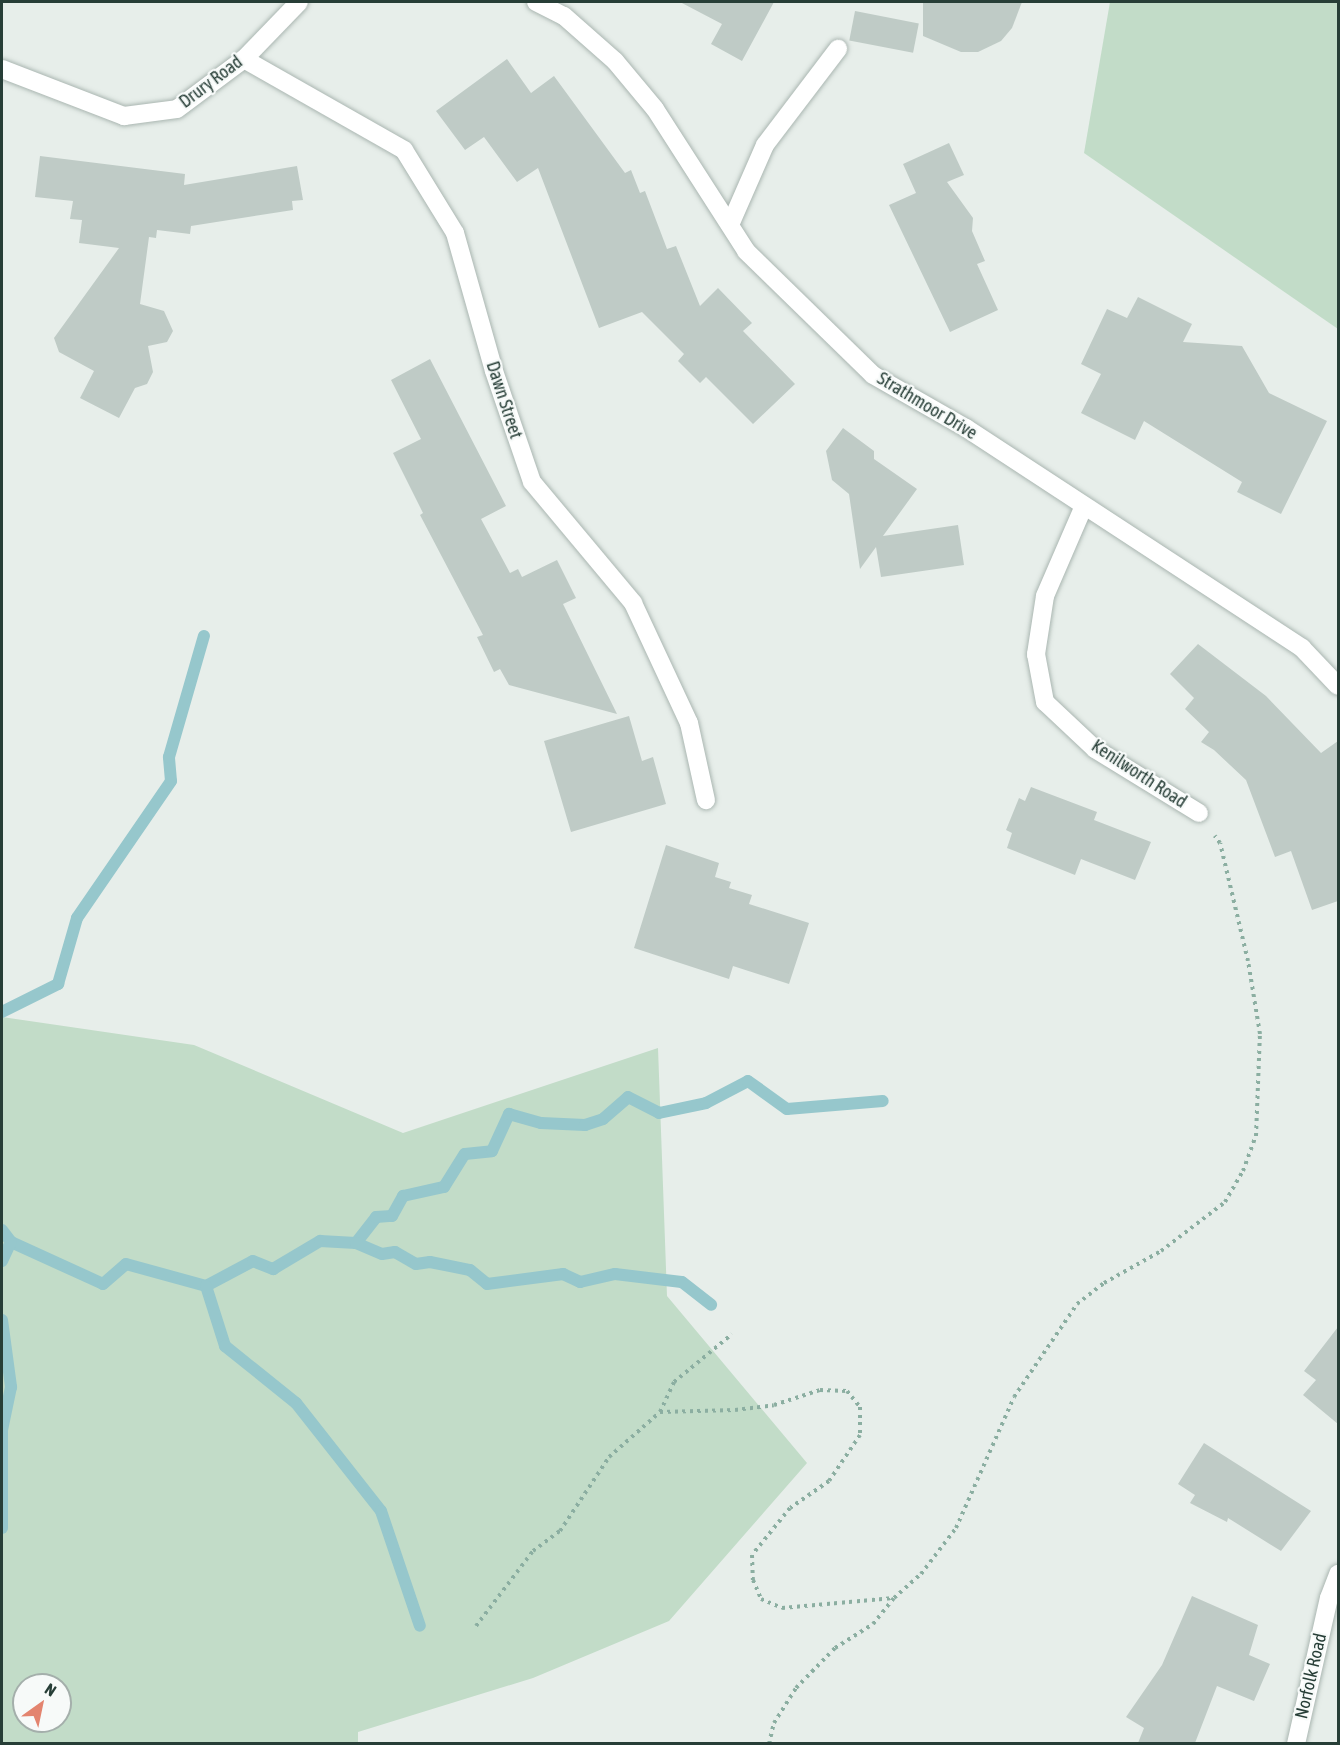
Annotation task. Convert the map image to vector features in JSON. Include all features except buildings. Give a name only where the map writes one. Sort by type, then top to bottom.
[{"type":"street","name":"Drury Road","points":[[2,69],[124,116],[177,109],[244,59],[299,2]]},
{"type":"street","name":"Strathmoor Drive","points":[[536,2],[564,16],[615,61],[655,108],[746,251],[873,375],[966,428],[1083,508],[1302,648],[1338,686]]},
{"type":"street","points":[[730,225],[765,145],[838,49]]},
{"type":"street","name":"Dawn Street","points":[[244,59],[404,150],[455,233],[494,371],[532,482],[633,603],[689,723],[706,800]]},
{"type":"street","name":"Kenilworth Road","points":[[1083,508],[1045,596],[1036,654],[1045,702],[1095,749],[1199,813]]},
{"type":"street","name":"Norfolk Road","points":[[1296,1743],[1329,1598],[1338,1574]]},
{"type":"path","points":[[769,1743],[774,1723],[796,1688],[835,1648],[873,1624],[894,1598],[921,1574],[956,1528],[1014,1397],[1077,1304],[1104,1283],[1161,1251],[1225,1202],[1243,1171],[1258,1117],[1260,1034],[1248,961],[1220,843],[1199,813]]},
{"type":"path","points":[[476,1626],[532,1551],[560,1531],[609,1457],[660,1412],[674,1382],[732,1334]]},
{"type":"path","points":[[660,1412],[735,1410],[774,1405],[820,1390],[847,1391],[860,1407],[860,1436],[830,1481],[790,1508],[771,1527],[752,1556],[753,1580],[761,1599],[782,1608],[894,1598]]},
{"type":"green space","points":[[1110,2],[1338,2],[1338,329],[1084,153]]},
{"type":"green space","points":[[2,1017],[194,1045],[403,1133],[658,1048],[667,1296],[807,1463],[669,1621],[533,1678],[358,1732],[358,1743],[2,1743]]},
{"type":"waterway","points":[[2,1012],[58,984],[77,918],[171,781],[169,757],[204,636]]},
{"type":"waterway","points":[[2,1230],[11,1242],[103,1284],[126,1264],[206,1286],[253,1261],[273,1269],[320,1241],[356,1243],[376,1217],[392,1216],[403,1196],[444,1187],[465,1154],[492,1151],[509,1114],[541,1123],[585,1125],[603,1119],[628,1097],[659,1113],[706,1103],[748,1081],[787,1109],[883,1101]]},
{"type":"waterway","points":[[2,1261],[11,1242]]},
{"type":"waterway","points":[[356,1243],[382,1254],[395,1252],[416,1264],[430,1262],[470,1270],[487,1284],[563,1274],[580,1282],[615,1274],[682,1282],[711,1305]]},
{"type":"waterway","points":[[206,1286],[225,1346],[296,1403],[381,1511],[420,1626]]},
{"type":"waterway","points":[[2,1320],[11,1387],[2,1430],[2,1528]]}]
